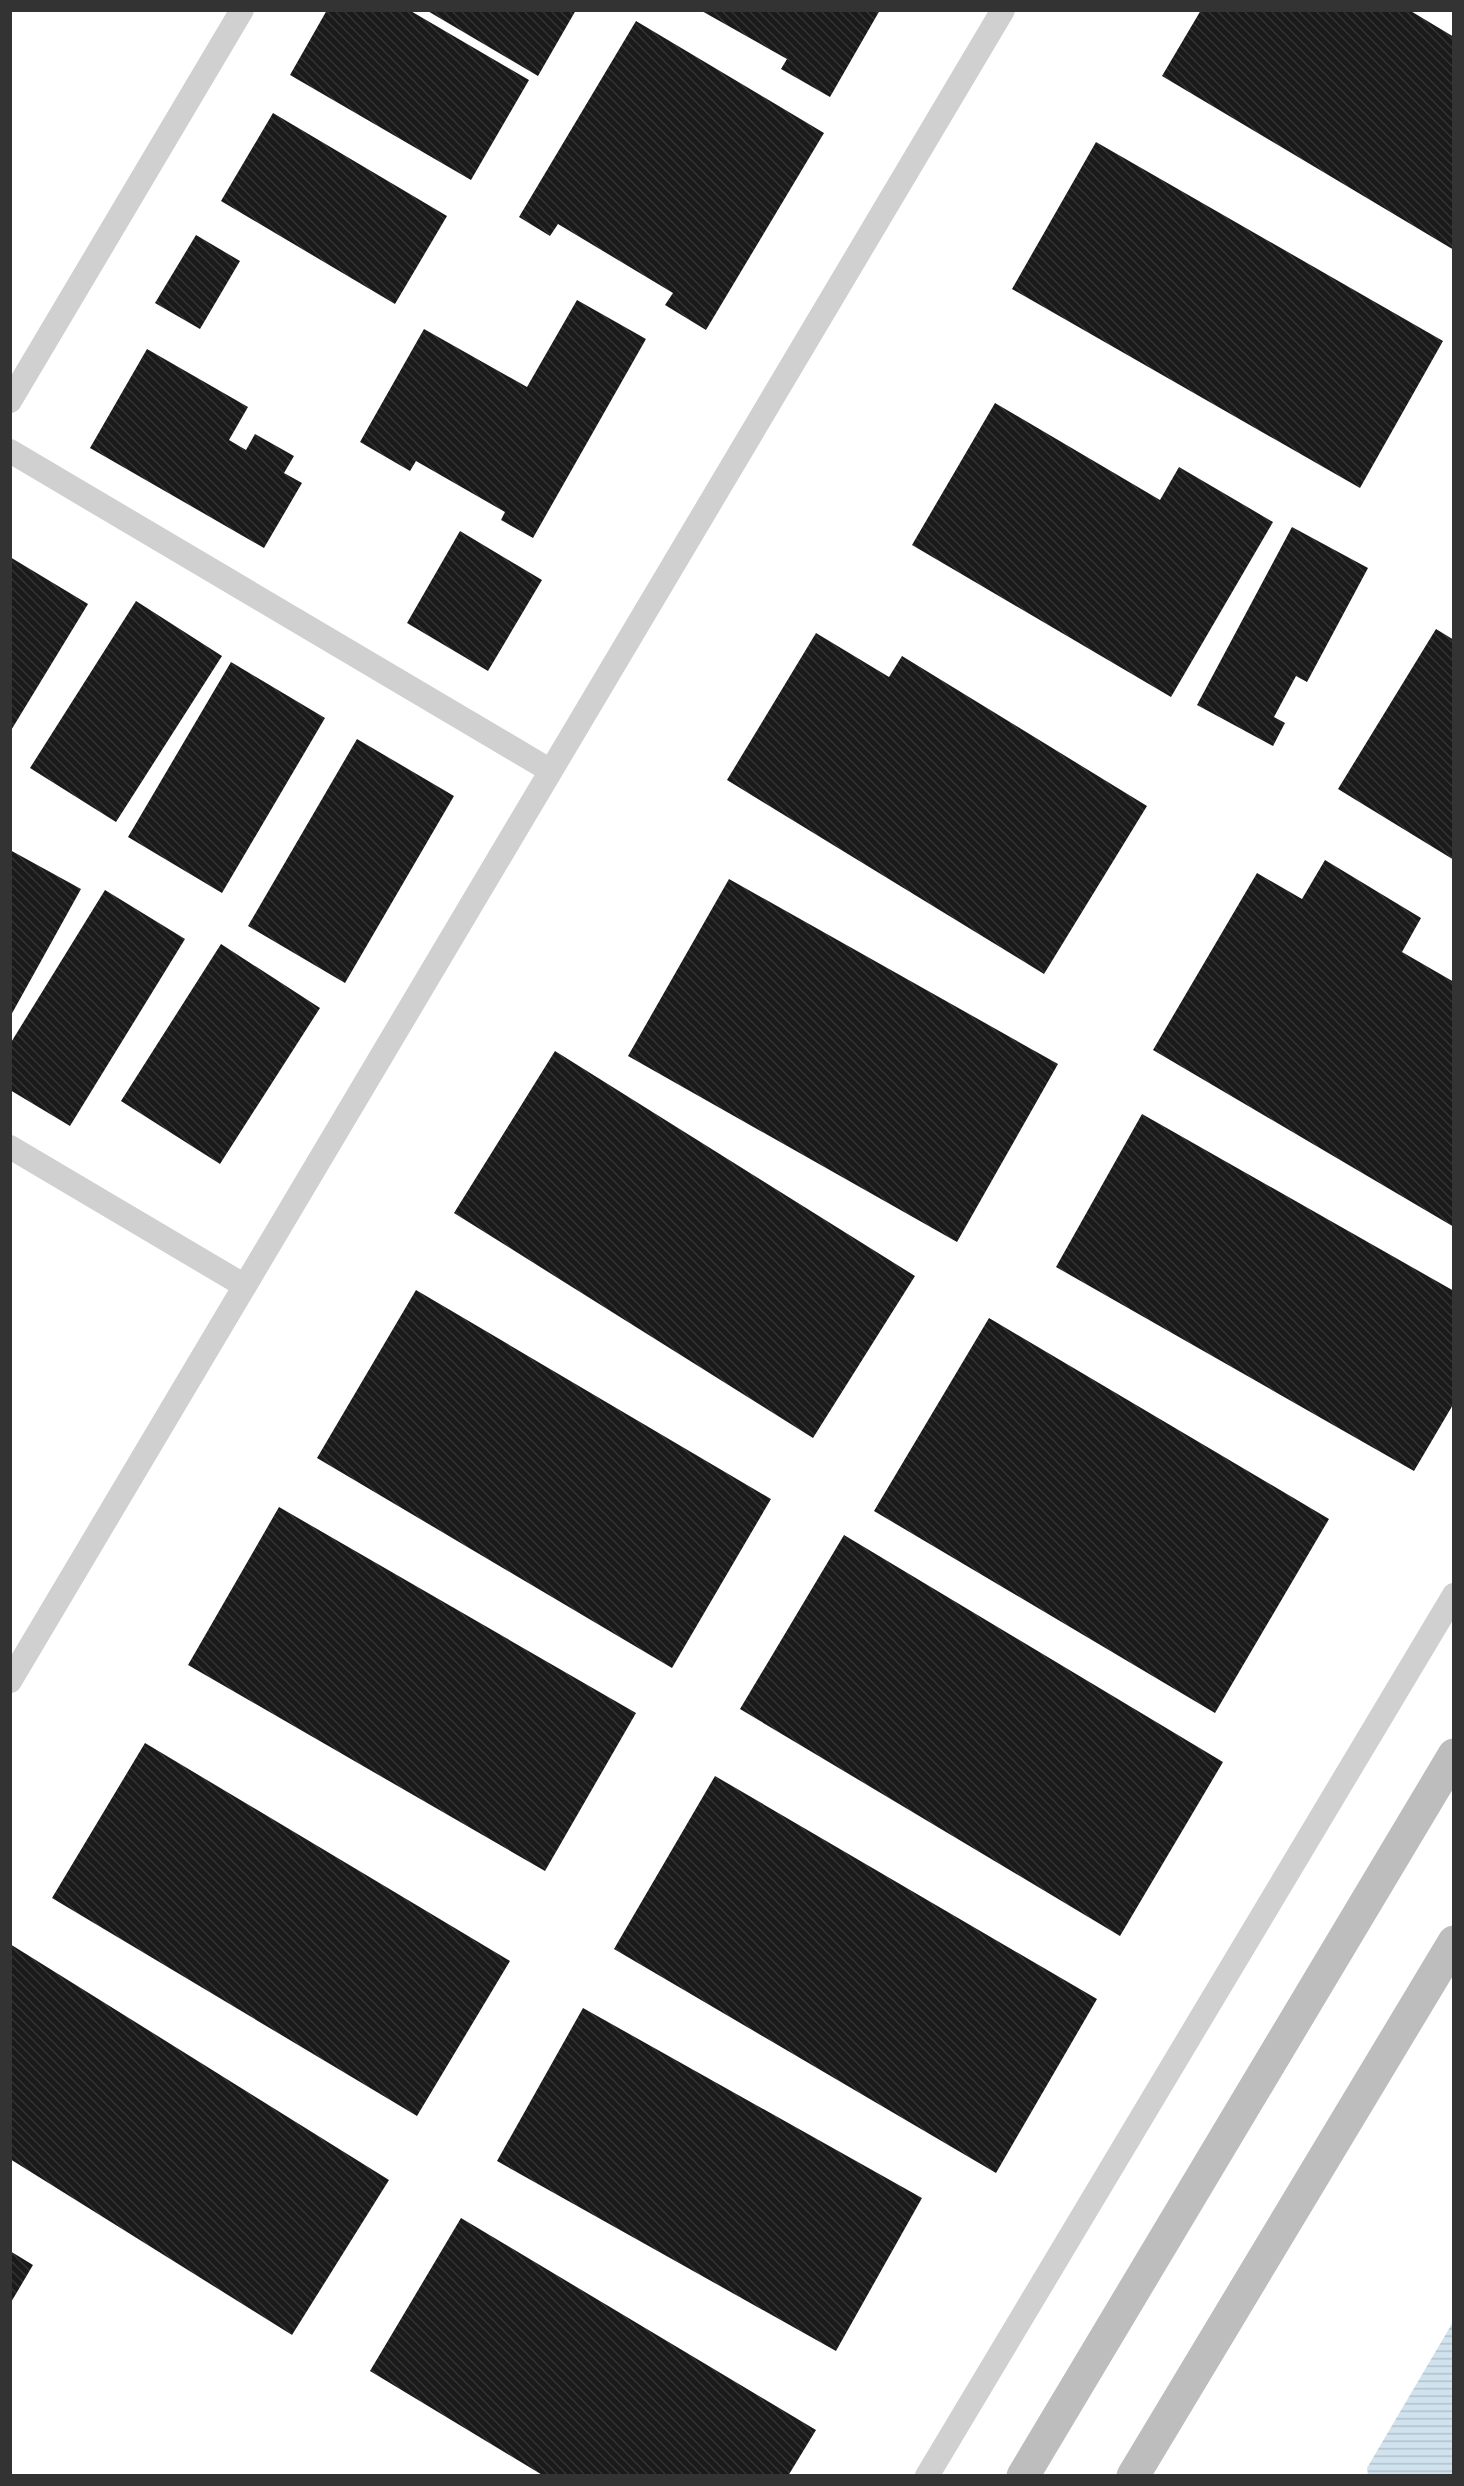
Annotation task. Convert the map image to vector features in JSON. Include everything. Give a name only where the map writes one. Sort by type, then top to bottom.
[{"type":"street","points":[[1023,2475],[1454,1755]]},
{"type":"street","points":[[1132,2475],[1454,1942]]},
{"type":"lane","points":[[10,401],[242,10]]},
{"type":"lane","points":[[10,1681],[1003,10]]},
{"type":"lane","points":[[10,451],[551,771]]},
{"type":"lane","points":[[10,1147],[244,1286]]},
{"type":"lane","points":[[927,2475],[1454,1595]]},
{"type":"water","points":[[1453,2322],[1453,2475],[1368,2475],[1367,2468]]},
{"type":"building","points":[[327,10],[409,10],[529,80],[471,180],[290,75]]},
{"type":"building","points":[[426,10],[576,10],[538,76]]},
{"type":"building","points":[[700,10],[880,10],[830,97],[781,69],[787,59]]},
{"type":"building","points":[[1201,10],[1409,10],[1454,37],[1454,250],[1162,76]]},
{"type":"building","points":[[636,21],[824,133],[706,330],[665,305],[673,293],[558,224],[550,236],[519,217]]},
{"type":"building","points":[[273,113],[447,216],[395,304],[221,201]]},
{"type":"building","points":[[1096,142],[1443,341],[1360,488],[1012,289]]},
{"type":"building","points":[[196,235],[240,261],[200,329],[155,303]]},
{"type":"building","points":[[577,300],[646,339],[533,538],[501,520],[505,512],[416,461],[410,471],[360,442],[424,329],[527,387]]},
{"type":"building","points":[[147,349],[248,407],[229,440],[246,450],[255,434],[294,456],[284,473],[302,483],[264,548],[90,448]]},
{"type":"building","points":[[995,403],[1160,500],[1179,467],[1273,522],[1171,697],[912,545]]},
{"type":"building","points":[[1292,527],[1368,568],[1307,682],[1296,676],[1274,717],[1285,723],[1273,746],[1197,705]]},
{"type":"building","points":[[460,531],[542,580],[488,671],[407,623]]},
{"type":"building","points":[[10,557],[88,604],[10,732]]},
{"type":"building","points":[[136,601],[222,656],[116,822],[30,768]]},
{"type":"building","points":[[1436,629],[1454,640],[1454,860],[1338,789]]},
{"type":"building","points":[[816,633],[889,677],[902,656],[1147,806],[1044,974],[727,780]]},
{"type":"building","points":[[231,662],[325,718],[222,893],[128,837]]},
{"type":"building","points":[[357,739],[454,796],[345,983],[248,926]]},
{"type":"building","points":[[10,850],[81,889],[10,1017]]},
{"type":"building","points":[[1325,860],[1421,918],[1402,952],[1454,982],[1454,1227],[1153,1050],[1257,873],[1302,899]]},
{"type":"building","points":[[729,879],[1058,1064],[957,1242],[628,1056]]},
{"type":"building","points":[[105,890],[185,939],[70,1126],[10,1090],[10,1044]]},
{"type":"building","points":[[221,944],[320,1008],[220,1164],[121,1101]]},
{"type":"building","points":[[555,1051],[915,1276],[813,1438],[454,1213]]},
{"type":"building","points":[[1142,1114],[1454,1291],[1454,1403],[1414,1471],[1056,1267]]},
{"type":"building","points":[[416,1290],[771,1499],[672,1668],[317,1458]]},
{"type":"building","points":[[989,1318],[1329,1519],[1215,1713],[874,1511]]},
{"type":"building","points":[[279,1507],[636,1713],[545,1871],[188,1665]]},
{"type":"building","points":[[844,1535],[1223,1762],[1120,1936],[740,1709]]},
{"type":"building","points":[[145,1743],[510,1961],[417,2116],[52,1898]]},
{"type":"building","points":[[715,1776],[1097,1999],[996,2173],[614,1949]]},
{"type":"building","points":[[10,1944],[389,2180],[292,2335],[10,2159]]},
{"type":"building","points":[[583,2008],[922,2198],[836,2351],[497,2161]]},
{"type":"building","points":[[461,2218],[816,2430],[788,2476],[544,2476],[370,2371]]},
{"type":"building","points":[[10,2251],[33,2265],[10,2304]]}]
